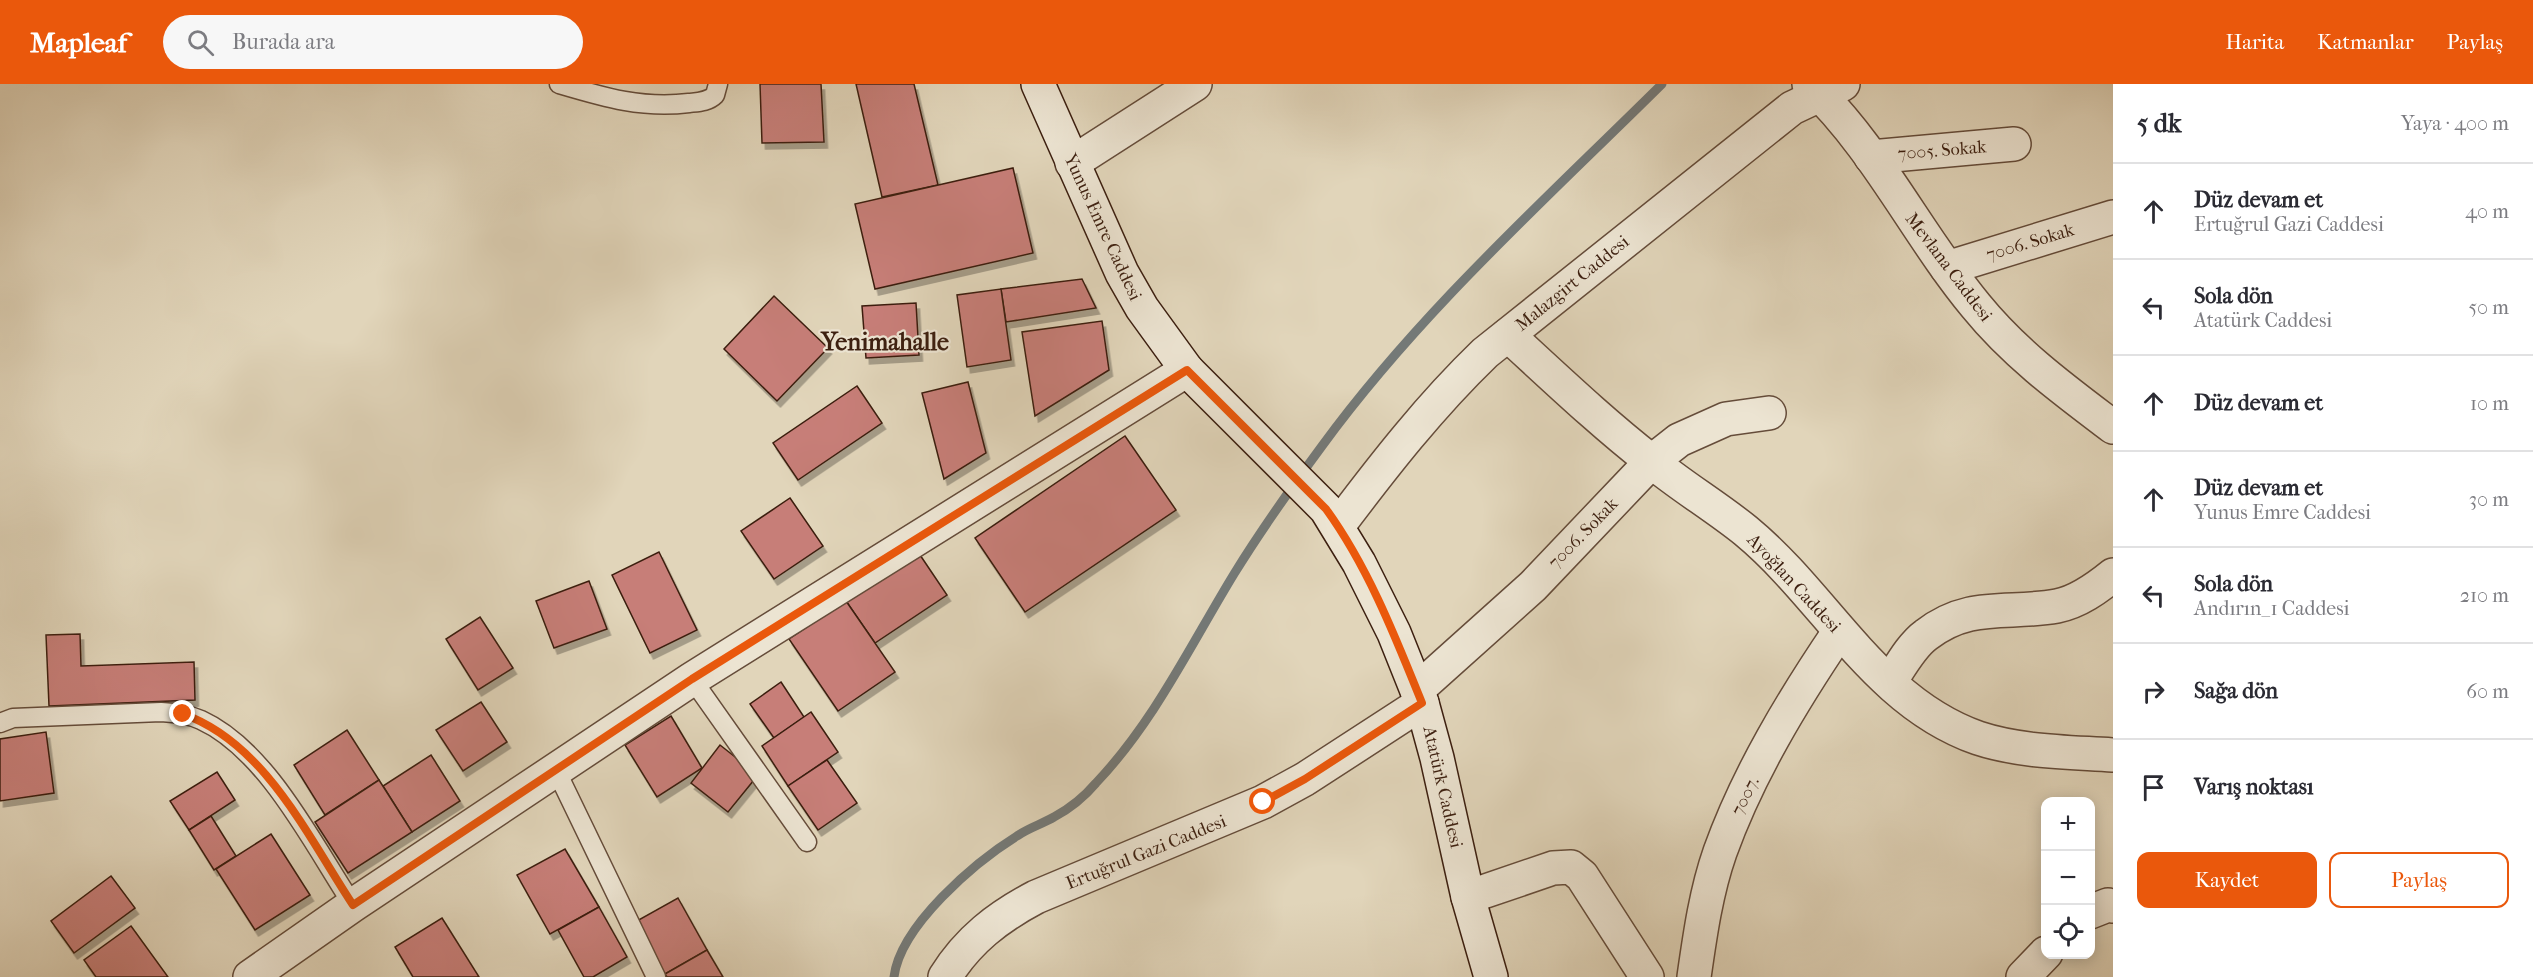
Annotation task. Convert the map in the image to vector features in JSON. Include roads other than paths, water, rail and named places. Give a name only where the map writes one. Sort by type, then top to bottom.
[{"type":"street","name":"Yunus Emre Caddesi","points":[[1038,84],[1122,273],[1142,308],[1187,370],[1332,517]]},
{"type":"street","points":[[1072,163],[1195,84]]},
{"type":"street","name":"Mevlana Caddesi","points":[[1824,86],[1947,268],[1983,314],[2034,367],[2113,426]]},
{"type":"street","name":"Malazgirt Caddesi","points":[[1332,517],[1445,392],[1508,335],[1742,146],[1824,86]]},
{"type":"street","name":"7005. Sokak","points":[[1871,156],[2014,144]]},
{"type":"street","name":"7006. Sokak","points":[[1947,268],[2113,217]]},
{"type":"street","name":"Ayoğlan Caddesi","points":[[1508,335],[1651,462],[1747,532],[1800,585],[1839,632],[1908,698],[1941,720],[1978,738],[2008,745],[2113,755]]},
{"type":"street","points":[[250,977],[353,905],[692,679],[1187,370]]},
{"type":"street","name":"7006. Sokak","points":[[1419,696],[1533,586],[1651,462],[1679,440],[1705,427],[1726,419],[1769,413]]},
{"type":"street","name":"Atatürk Caddesi","points":[[1332,517],[1394,633],[1419,696],[1437,758],[1468,897],[1491,977]]},
{"type":"street","points":[[1890,682],[1924,636],[1944,623],[1968,613],[1984,610],[2059,606],[2083,596],[2113,575]]},
{"type":"street","name":"7007.","points":[[1694,977],[1707,897],[1720,853],[1736,813],[1778,731],[1839,632]]},
{"type":"street","name":"Ertuğrul Gazi Caddesi","points":[[945,977],[978,935],[1003,914],[1036,897],[1263,802],[1305,779],[1419,696]]},
{"type":"street","points":[[1468,897],[1552,868],[1571,867],[1582,876],[1647,977]]},
{"type":"street","points":[[2095,910],[2108,905],[2113,906]]},
{"type":"street","points":[[2024,977],[2041,958]]},
{"type":"lane","points":[[559,84],[607,98],[656,106],[706,101],[715,95],[718,84]]},
{"type":"lane","points":[[692,679],[807,842]]},
{"type":"lane","points":[[0,723],[13,718],[160,712],[183,714],[201,720],[220,731],[254,762],[280,793],[353,905]]},
{"type":"lane","points":[[556,770],[656,977]]},
{"type":"waterway","points":[[894,977],[899,957],[910,937],[942,897],[1000,847],[1060,814],[1076,802],[1092,788],[1117,759],[1154,709],[1234,574],[1266,525],[1310,462],[1360,397],[1400,349],[1485,258],[1662,84]]},
{"type":"district","name":"Yenimahalle","points":[[885,342]]}]
